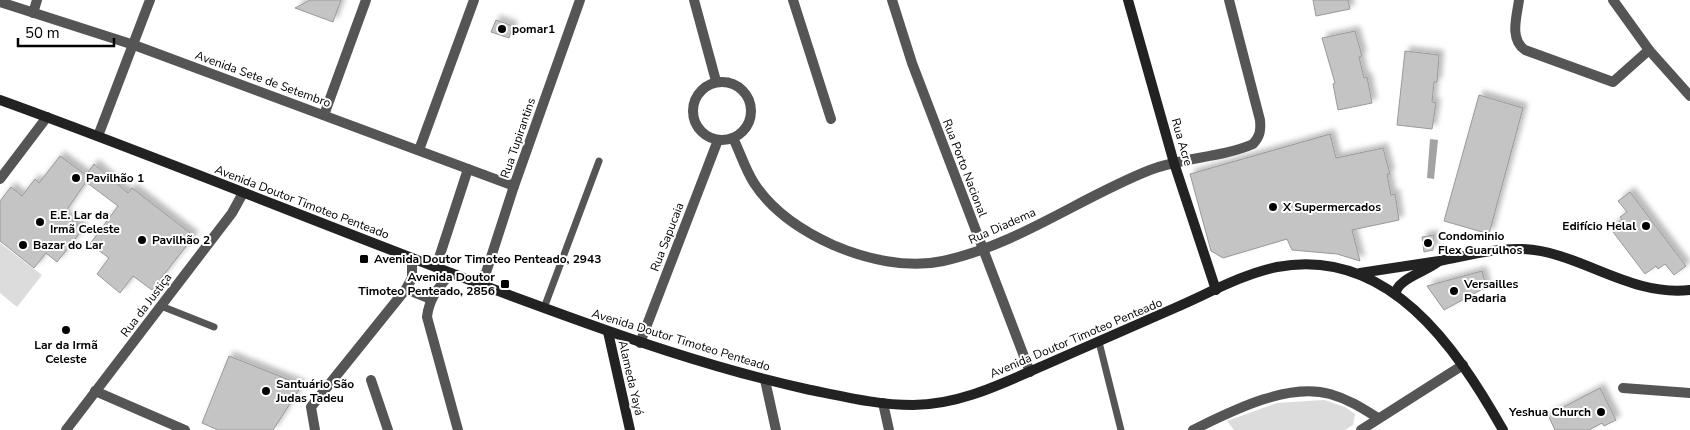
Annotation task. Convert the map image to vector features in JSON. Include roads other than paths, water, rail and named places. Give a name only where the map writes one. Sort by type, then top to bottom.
[{"type":"main road","name":"Rua Acre","points":[[1128,0],[1174,163],[1216,290]]},
{"type":"main road","name":"Avenida Doutor Timoteo Penteado","points":[[0,100],[98,136],[452,274],[640,343],[764,380],[883,403],[917,405],[954,400],[995,387],[1216,290],[1274,268],[1300,264],[1360,274],[1396,294],[1425,320],[1462,365],[1503,430]]},
{"type":"main road","points":[[1360,274],[1493,251],[1522,249],[1552,254],[1631,284],[1674,291],[1690,290]]},
{"type":"main road","points":[[1396,294],[1400,283],[1429,270],[1440,260]]},
{"type":"main road","name":"Alameda Yayá","points":[[608,332],[630,430]]},
{"type":"street","points":[[33,13],[38,0]]},
{"type":"street","points":[[98,136],[150,0]]},
{"type":"street","points":[[324,114],[366,0]]},
{"type":"street","points":[[419,150],[474,0]]},
{"type":"street","name":"Rua Tupirantins","points":[[482,285],[514,186],[580,0]]},
{"type":"street","points":[[694,0],[716,81]]},
{"type":"street","points":[[793,0],[831,119]]},
{"type":"street","name":"Rua Porto Nacional","points":[[892,0],[912,63],[1030,372]]},
{"type":"street","name":"Rua Diadema","points":[[733,138],[753,182],[770,203],[791,221],[852,254],[912,264],[942,262],[982,250],[1151,170],[1174,163],[1244,148],[1258,138],[1261,130],[1260,120],[1229,0]]},
{"type":"street","points":[[1519,0],[1515,30],[1518,46],[1525,50],[1613,82],[1649,50]]},
{"type":"street","points":[[1613,0],[1649,50],[1690,96]]},
{"type":"street","name":"Avenida Sete de Setembro","points":[[0,2],[134,45],[514,186]]},
{"type":"street","points":[[716,81],[735,84],[749,97],[751,116],[748,125],[733,138],[718,140],[700,130],[692,111],[694,101],[699,92],[716,81]]},
{"type":"street","points":[[0,179],[46,117]]},
{"type":"street","name":"Rua Sapucaia","points":[[640,343],[718,140]]},
{"type":"street","points":[[436,267],[468,169]]},
{"type":"street","name":"Rua da Justiça","points":[[66,430],[232,213],[243,193]]},
{"type":"street","points":[[314,430],[311,407],[406,289],[412,278],[412,258]]},
{"type":"street","points":[[452,274],[438,287],[431,299],[428,316],[429,327],[458,430]]},
{"type":"street","points":[[406,289],[431,299]]},
{"type":"street","points":[[1361,430],[1462,365]]},
{"type":"street","points":[[371,380],[388,430]]},
{"type":"street","points":[[764,380],[776,430]]},
{"type":"street","points":[[1623,388],[1690,393]]},
{"type":"street","points":[[95,391],[186,430]]},
{"type":"street","points":[[1193,430],[1238,408],[1279,395],[1306,392],[1327,393],[1350,401],[1378,418]]},
{"type":"street","points":[[883,403],[889,430]]},
{"type":"lane","points":[[544,308],[599,161]]},
{"type":"lane","points":[[161,306],[214,327]]},
{"type":"lane","points":[[1099,342],[1121,430]]},
{"type":"place","name":"pomar1","points":[[502,29]]},
{"type":"place","name":"Pavilhão 1","points":[[76,178]]},
{"type":"place","name":"X Supermercados","points":[[1273,207]]},
{"type":"place","name":"E.E. Lar da Irmã Celeste","points":[[40,222]]},
{"type":"place","name":"Edifício Helal","points":[[1646,226]]},
{"type":"place","name":"Pavilhão 2","points":[[142,240]]},
{"type":"place","name":"Condominio Flex Guarulhos","points":[[1428,243]]},
{"type":"place","name":"Bazar do Lar","points":[[23,245]]},
{"type":"place","name":"Avenida Doutor Timoteo Penteado, 2943","points":[[364,259]]},
{"type":"place","name":"Avenida Doutor Timoteo Penteado, 2856","points":[[505,284]]},
{"type":"place","name":"Versailles Padaria","points":[[1454,291]]},
{"type":"place","name":"Lar da Irmã Celeste","points":[[66,330]]},
{"type":"place","name":"Santuário São Judas Tadeu","points":[[266,391]]},
{"type":"place","name":"Yeshua Church","points":[[1601,412]]}]
